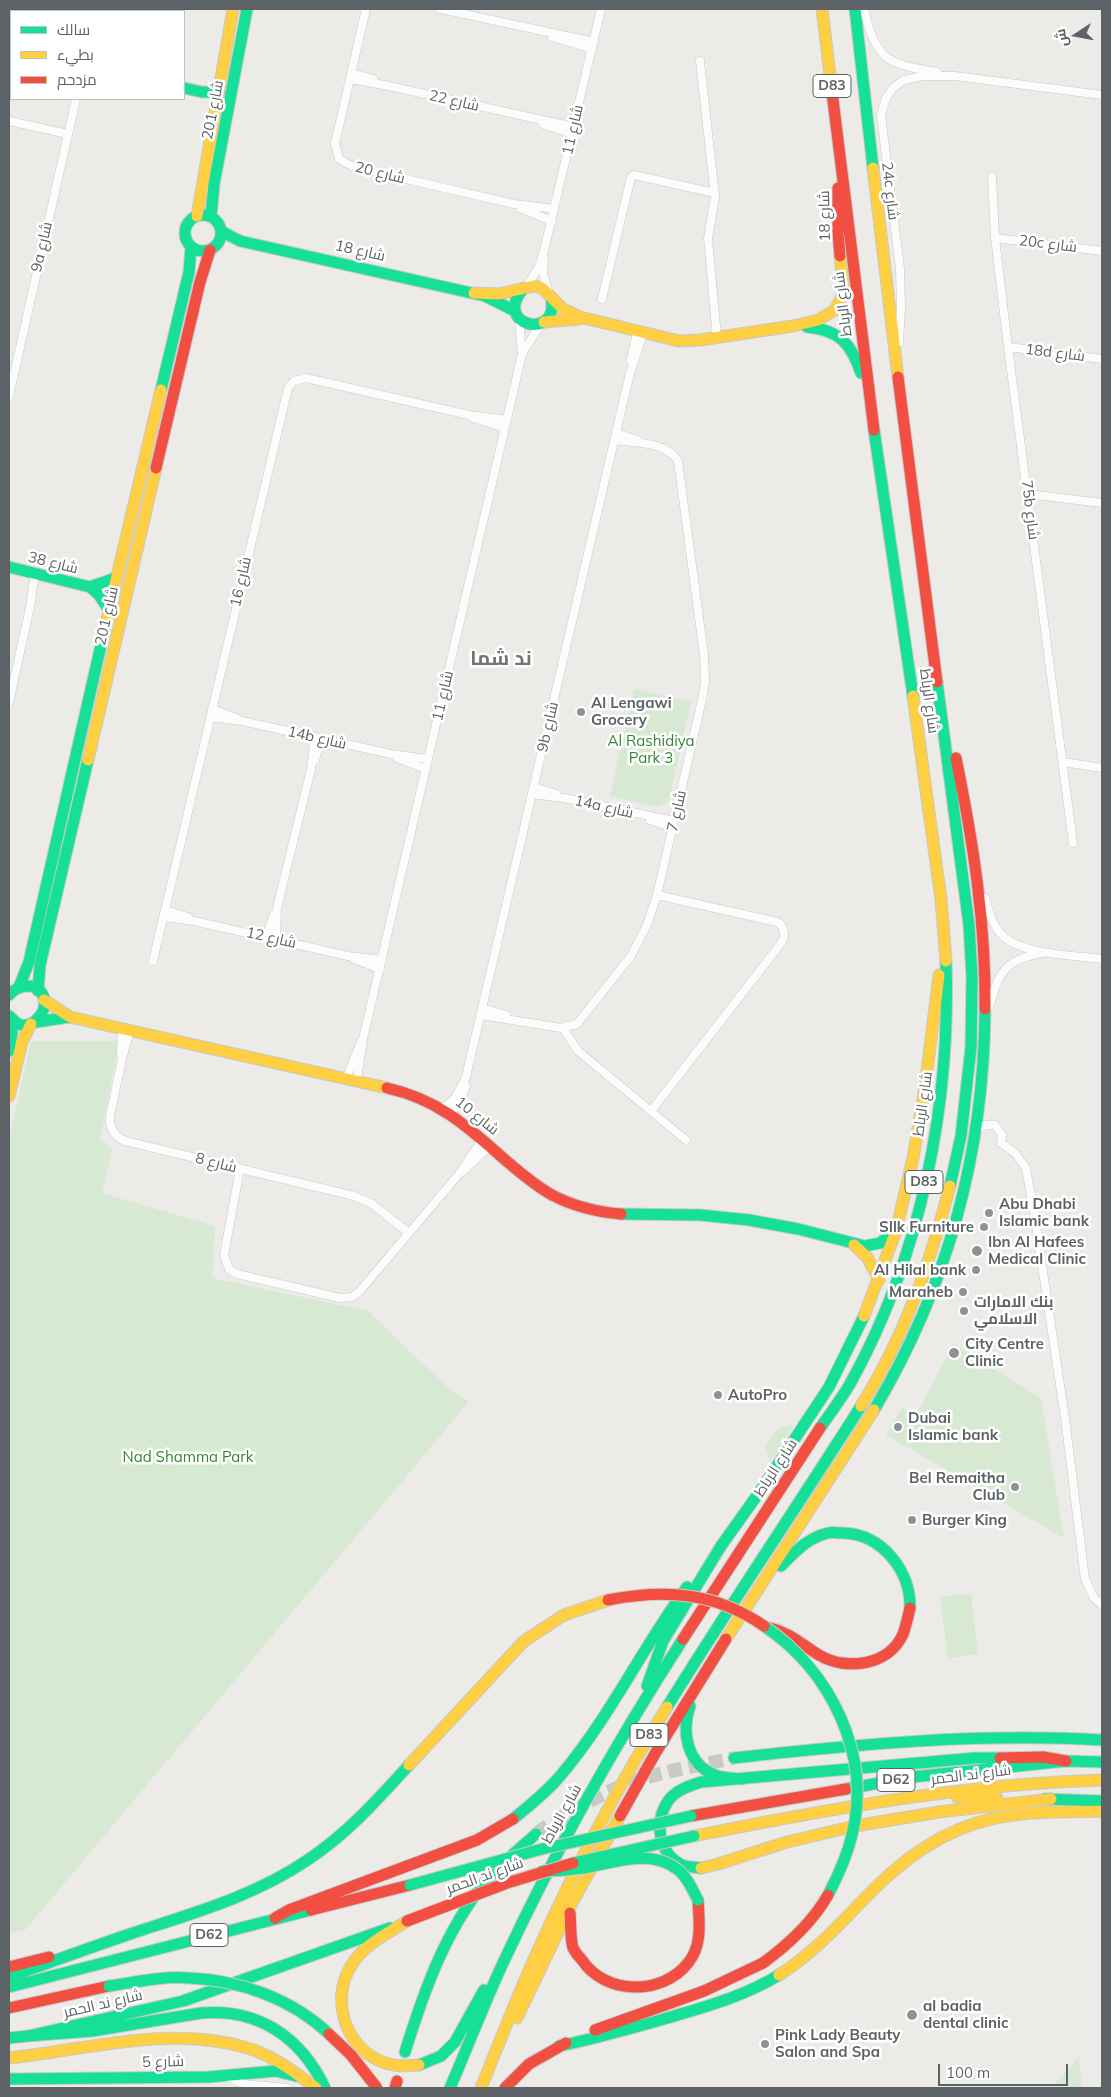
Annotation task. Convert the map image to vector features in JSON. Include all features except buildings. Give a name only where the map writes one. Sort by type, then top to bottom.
[{"type":"main road","name":"شارع 201","points":[[197,216],[233,9]]},
{"type":"main road","name":"شارع 201","points":[[211,217],[214,184],[247,9]]},
{"type":"main road","name":"شارع الرباط","points":[[450,2088],[503,1963],[572,1825],[644,1700],[864,1359],[886,1310],[912,1235],[933,1142],[938,1110],[946,1018],[944,934],[913,688],[870,401],[822,9]]},
{"type":"main road","name":"شارع الرباط","points":[[481,2088],[538,1949],[567,1888],[649,1736],[736,1596],[782,1530],[877,1380],[894,1349],[922,1281],[950,1188],[961,1136],[971,1047],[972,977],[969,925],[896,364],[855,9]]},
{"type":"main road","points":[[185,88],[218,98]]},
{"type":"main road","name":"شارع 18","points":[[549,295],[563,309],[587,320],[679,340],[717,338],[793,326],[824,318],[835,310],[842,298],[844,285],[838,222],[838,189],[842,164]]},
{"type":"main road","points":[[197,216],[211,217],[221,230],[214,247],[198,251],[192,247],[185,236],[186,228],[190,220],[197,216]]},
{"type":"main road","name":"شارع 18","points":[[221,230],[240,241],[474,293],[495,300],[517,315]]},
{"type":"main road","name":"شارع 18","points":[[214,247],[240,241]]},
{"type":"main road","name":"شارع 201","points":[[19,987],[29,962],[116,578],[189,272],[192,247]]},
{"type":"main road","name":"شارع 201","points":[[34,1023],[44,1012],[41,995],[40,965],[200,282],[214,247]]},
{"type":"main road","points":[[534,286],[542,288],[549,295],[552,310],[543,322],[530,325],[517,315],[516,296],[525,288],[534,286]]},
{"type":"main road","name":"شارع 18","points":[[474,293],[499,294],[525,288]]},
{"type":"main road","name":"شارع 18","points":[[543,322],[587,320]]},
{"type":"main road","name":"شارع 18","points":[[793,326],[828,329],[848,344],[857,358],[870,401]]},
{"type":"main road","name":"شارع 38","points":[[9,567],[90,587],[99,595],[109,610]]},
{"type":"main road","name":"شارع 38","points":[[90,587],[116,578]]},
{"type":"main road","points":[[497,2048],[522,2009],[572,1903],[609,1833],[700,1678],[888,1386],[913,1336],[943,1264],[961,1206],[975,1130],[986,1019],[984,939],[974,860],[955,752],[938,686]]},
{"type":"main road","points":[[644,1700],[652,1670],[663,1641],[718,1551],[829,1387],[866,1312],[879,1280],[896,1230],[918,1134],[944,934]]},
{"type":"main road","points":[[9,995],[19,987],[27,986],[41,995]]},
{"type":"main road","name":"شارع 10","points":[[41,995],[70,1018]]},
{"type":"main road","points":[[10,1018],[21,1025],[34,1023]]},
{"type":"main road","points":[[9,1051],[12,1033],[10,1018]]},
{"type":"main road","name":"شارع 10","points":[[34,1023],[70,1018],[352,1078],[411,1093],[447,1111],[544,1191],[567,1203],[593,1211],[620,1215],[727,1217],[780,1225],[862,1246],[880,1243],[896,1230]]},
{"type":"main road","points":[[9,1096],[22,1042],[34,1023]]},
{"type":"main road","points":[[853,1244],[867,1256],[879,1280]]},
{"type":"main road","points":[[745,1609],[759,1597],[783,1563],[800,1545],[816,1535],[837,1531],[858,1533],[876,1542],[892,1555],[904,1574],[910,1597],[908,1622],[898,1643],[892,1650],[874,1660],[855,1664],[840,1664],[822,1658],[787,1632],[769,1628]]},
{"type":"main road","points":[[275,1918],[289,1910],[477,1840],[502,1827],[527,1810],[551,1788],[573,1762],[604,1716],[655,1632],[697,1572],[718,1551]]},
{"type":"main road","points":[[9,1977],[92,1946],[234,1899],[276,1880],[315,1856],[346,1832],[374,1805],[512,1652],[524,1641],[564,1615],[608,1600],[654,1592],[696,1596],[735,1608],[769,1628],[804,1656],[822,1679],[836,1703],[852,1747],[857,1792],[854,1822],[848,1852],[830,1894],[802,1931],[763,1963],[704,1991],[592,2030],[529,2064],[505,2088]]},
{"type":"main road","points":[[700,1678],[685,1722],[688,1746],[695,1760],[707,1770],[721,1777],[742,1780]]},
{"type":"main road","points":[[734,1758],[870,1742],[967,1737],[1061,1737],[1102,1740]]},
{"type":"main road","points":[[1052,1799],[939,1811],[874,1822],[793,1840],[700,1868],[683,1864],[672,1857],[664,1846],[659,1827],[663,1808],[670,1796],[681,1788],[693,1783],[975,1758],[1043,1757],[1066,1761]]},
{"type":"main road","name":"شارع ند الحمر","points":[[9,1987],[410,1885],[542,1849],[691,1816],[912,1777],[1066,1761],[1102,1762]]},
{"type":"main road","name":"شارع ند الحمر","points":[[9,2038],[28,2036],[183,2001],[542,1871],[616,1852],[799,1816],[918,1797],[998,1786],[1102,1780]]},
{"type":"main road","points":[[918,1797],[1102,1801]]},
{"type":"main road","points":[[560,2046],[589,2040],[716,2004],[766,1983],[811,1951],[906,1859],[925,1845],[954,1830],[984,1820],[1008,1815],[1102,1811]]},
{"type":"main road","points":[[406,2052],[430,1976],[452,1928],[468,1902],[488,1877],[518,1848],[536,1834]]},
{"type":"main road","points":[[542,1871],[573,1869],[630,1858],[652,1858],[669,1864],[683,1874],[694,1888],[702,1926],[699,1943],[691,1958],[680,1971],[666,1981],[650,1987],[633,1989],[606,1983],[590,1972],[578,1958],[569,1931],[572,1903]]},
{"type":"main road","points":[[408,1921],[366,1948],[349,1968],[343,1980],[341,2007],[343,2021],[356,2044],[378,2061],[390,2065],[417,2066],[442,2056],[452,2048],[460,2037],[477,2001],[503,1963]]},
{"type":"main road","points":[[9,1967],[92,1946]]},
{"type":"main road","points":[[9,2008],[155,1978],[201,1978],[232,1983],[261,1992],[290,2005],[316,2022],[340,2042],[377,2088]]},
{"type":"main road","points":[[28,2036],[62,2036],[197,2013],[229,2013],[259,2020],[286,2036],[309,2058],[325,2088]]},
{"type":"main road","points":[[9,2058],[155,2039],[202,2038],[232,2043],[269,2056],[290,2068],[315,2088]]},
{"type":"main road","name":"شارع 5","points":[[9,2079],[226,2076],[276,2071],[300,2078],[315,2088]]},
{"type":"street","name":"شارع 20","points":[[366,9],[335,144],[336,154],[343,162],[352,166],[514,204],[554,209]]},
{"type":"street","points":[[441,9],[544,32],[593,46]]},
{"type":"street","name":"شارع 11","points":[[525,288],[539,266],[544,251],[602,9]]},
{"type":"street","name":"24c شارع","points":[[864,9],[872,38],[884,56],[907,67],[955,76]]},
{"type":"street","points":[[700,61],[715,193],[714,210],[708,238],[717,338]]},
{"type":"street","name":"شارع 22","points":[[350,76],[524,117],[573,131]]},
{"type":"street","name":"24c شارع","points":[[896,364],[900,326],[900,269],[881,121],[882,109],[889,92],[904,80],[923,76],[955,76],[1102,95]]},
{"type":"street","name":"9a شارع","points":[[9,396],[76,100]]},
{"type":"street","points":[[9,121],[68,134]]},
{"type":"street","points":[[602,300],[631,177],[634,176],[715,193]]},
{"type":"street","name":"75b شارع","points":[[992,177],[994,238],[1073,843]]},
{"type":"street","name":"شارع 20","points":[[514,204],[552,221]]},
{"type":"street","name":"20c شارع","points":[[994,238],[1102,251]]},
{"type":"street","name":"شارع 11","points":[[544,251],[543,273],[549,295]]},
{"type":"street","name":"شارع 11","points":[[352,1078],[380,969],[522,354],[517,315]]},
{"type":"street","name":"شارع 11","points":[[522,354],[543,322]]},
{"type":"street","name":"9b شارع","points":[[447,1111],[466,1077],[640,332]]},
{"type":"street","name":"18d شارع","points":[[1008,347],[1102,359]]},
{"type":"street","name":"شارع 16","points":[[153,961],[286,392],[290,384],[298,379],[313,379],[506,424]]},
{"type":"street","name":"شارع 7","points":[[574,1026],[582,1019],[631,956],[647,925],[657,895],[704,691],[705,664],[679,465],[670,452],[645,443],[616,436]]},
{"type":"street","points":[[1028,494],[1102,503]]},
{"type":"street","points":[[9,704],[38,574]]},
{"type":"street","name":"14b شارع","points":[[211,713],[391,754],[428,759]]},
{"type":"street","points":[[266,937],[277,908],[318,738]]},
{"type":"street","name":"14b شارع","points":[[391,754],[426,769]]},
{"type":"street","points":[[1063,762],[1102,768]]},
{"type":"street","name":"14a شارع","points":[[533,791],[644,816],[673,825]]},
{"type":"street","points":[[974,860],[992,921],[1009,941],[1025,948],[1102,959]]},
{"type":"street","points":[[651,1111],[782,942],[784,932],[782,926],[777,922],[657,895]]},
{"type":"street","points":[[276,939],[277,908]]},
{"type":"street","name":"شارع 12","points":[[164,914],[348,956],[382,960]]},
{"type":"street","points":[[986,1019],[995,986],[1003,970],[1017,959],[1050,952]]},
{"type":"street","name":"شارع 12","points":[[348,956],[380,969]]},
{"type":"street","points":[[481,1011],[563,1028],[574,1026],[574,1039],[578,1051]]},
{"type":"street","points":[[563,1028],[578,1051],[686,1140]]},
{"type":"street","name":"شارع 8","points":[[126,1030],[110,1116],[110,1126],[117,1137],[125,1141],[354,1196],[372,1204],[390,1217],[408,1235]]},
{"type":"street","points":[[975,1130],[986,1124],[995,1125],[1002,1135],[1001,1143],[1015,1153],[1026,1168],[1064,1409],[1085,1579],[1089,1589],[1102,1606]]},
{"type":"street","points":[[242,1169],[224,1255],[229,1269],[237,1274],[340,1298],[352,1297],[359,1292],[486,1143]]},
{"type":"street","points":[[226,2076],[244,2084],[287,2088]]},
{"type":"green space","name":"Al Rashidiya Park 3","points":[[634,689],[691,702],[669,801],[659,807],[610,796]]},
{"type":"green space","name":"Nad Shamma Park","points":[[31,1041],[119,1041],[100,1139],[112,1149],[102,1193],[215,1226],[212,1278],[368,1311],[444,1384],[469,1402],[25,1930],[9,1933],[9,1140]]},
{"type":"green space","name":"Bel Remaitha Club","points":[[953,1344],[1041,1398],[1064,1538],[886,1435],[902,1407],[915,1417]]},
{"type":"green space","points":[[794,1426],[770,1462],[765,1445],[779,1428]]},
{"type":"green space","points":[[971,1593],[978,1654],[948,1658],[940,1597]]},
{"type":"green space","points":[[1079,2057],[1082,2088],[1051,2088]]},
{"type":"tunnel","points":[[536,1834],[590,1801],[633,1782],[734,1758]]},
{"type":"traffic: fast","points":[[211,217],[214,184],[247,9]]},
{"type":"traffic: fast","points":[[855,9],[873,168]]},
{"type":"traffic: fast","points":[[185,88],[202,92],[219,92]]},
{"type":"traffic: fast","points":[[203,215],[210,216],[216,220],[220,226],[221,233],[220,240],[216,246],[210,250],[203,251],[196,250],[190,246],[186,240],[185,233],[186,226],[190,220],[196,216],[203,215]]},
{"type":"traffic: fast","points":[[221,231],[240,241],[485,296],[515,311]]},
{"type":"traffic: fast","points":[[161,390],[189,272],[191,247]]},
{"type":"traffic: fast","points":[[524,288],[516,301],[515,312],[520,319],[529,324],[538,324],[546,320],[551,311],[551,297]]},
{"type":"traffic: fast","points":[[807,327],[828,331],[842,340],[853,354],[861,373]]},
{"type":"traffic: fast","points":[[874,430],[913,696]]},
{"type":"traffic: fast","points":[[9,567],[90,587],[116,578]]},
{"type":"traffic: fast","points":[[90,587],[99,595],[109,610]]},
{"type":"traffic: fast","points":[[19,987],[29,962],[106,623]]},
{"type":"traffic: fast","points":[[937,682],[969,925],[972,977],[971,1047],[961,1136],[950,1186]]},
{"type":"traffic: fast","points":[[38,991],[40,965],[88,760]]},
{"type":"traffic: fast","points":[[820,1428],[850,1384],[875,1335],[896,1284],[913,1232],[937,1125],[946,1016],[946,961]]},
{"type":"traffic: fast","points":[[9,995],[18,988],[33,987],[38,989],[45,1003],[38,1019],[29,1024],[18,1024],[9,1016]]},
{"type":"traffic: fast","points":[[874,1410],[900,1363],[922,1315],[957,1217],[969,1167],[978,1115],[983,1063],[985,1009]]},
{"type":"traffic: fast","points":[[36,1022],[70,1017]]},
{"type":"traffic: fast","points":[[9,1051],[12,1033],[11,1019]]},
{"type":"traffic: fast","points":[[621,1214],[700,1215],[749,1220],[798,1229],[865,1246],[880,1243],[896,1231]]},
{"type":"traffic: fast","points":[[647,1686],[663,1641],[721,1546],[763,1487],[829,1387],[864,1316]]},
{"type":"traffic: fast","points":[[667,1707],[861,1406]]},
{"type":"traffic: fast","points":[[781,1566],[802,1546],[821,1535],[828,1533],[857,1535],[882,1547],[900,1568],[909,1594],[910,1608]]},
{"type":"traffic: fast","points":[[513,1819],[550,1787],[579,1753],[687,1587]]},
{"type":"traffic: fast","points":[[764,1626],[788,1645],[809,1666],[827,1691],[841,1717],[851,1746],[856,1775],[857,1805],[848,1851],[828,1895]]},
{"type":"traffic: fast","points":[[450,2088],[496,1978],[565,1839],[610,1758],[683,1639]]},
{"type":"traffic: fast","points":[[690,1706],[686,1726],[692,1755],[706,1770],[715,1775],[742,1779]]},
{"type":"traffic: fast","points":[[734,1758],[918,1741],[1009,1738],[1102,1740]]},
{"type":"traffic: fast","points":[[701,1868],[684,1866],[674,1860],[663,1845],[660,1827],[664,1809],[671,1797],[692,1785],[701,1782],[975,1758],[1000,1758]]},
{"type":"traffic: fast","points":[[846,1789],[912,1777],[1066,1761],[1102,1762]]},
{"type":"traffic: fast","points":[[9,1977],[207,1908],[270,1882],[309,1859],[337,1838],[362,1815],[409,1765]]},
{"type":"traffic: fast","points":[[1045,1799],[1102,1801]]},
{"type":"traffic: fast","points":[[410,1885],[542,1849],[691,1816]]},
{"type":"traffic: fast","points":[[405,2052],[428,1984],[447,1941],[459,1920],[486,1881],[536,1834]]},
{"type":"traffic: fast","points":[[573,1863],[694,1836]]},
{"type":"traffic: fast","points":[[542,1871],[584,1868],[631,1859],[655,1859],[681,1872],[698,1900]]},
{"type":"traffic: fast","points":[[9,1987],[311,1910]]},
{"type":"traffic: fast","points":[[9,2038],[28,2036],[183,2001],[390,1928]]},
{"type":"traffic: fast","points":[[559,2046],[625,2030],[708,2006],[765,1983],[779,1975]]},
{"type":"traffic: fast","points":[[109,1986],[149,1980],[189,1978],[246,1987],[282,2001],[299,2011],[329,2034]]},
{"type":"traffic: fast","points":[[419,2065],[441,2056],[455,2042],[484,1990]]},
{"type":"traffic: fast","points":[[28,2036],[92,2031],[201,2013],[241,2015],[259,2021],[290,2041],[304,2054],[325,2088]]},
{"type":"traffic: fast","points":[[9,2079],[208,2077],[276,2071],[296,2076]]},
{"type":"traffic: slow","points":[[197,216],[233,9]]},
{"type":"traffic: slow","points":[[822,9],[832,92]]},
{"type":"traffic: slow","points":[[873,168],[898,377]]},
{"type":"traffic: slow","points":[[474,293],[499,294],[534,286],[542,288],[563,309],[580,317],[679,341],[700,340],[793,326],[818,320],[835,310],[844,292],[840,256]]},
{"type":"traffic: slow","points":[[544,322],[580,319]]},
{"type":"traffic: slow","points":[[106,623],[161,390]]},
{"type":"traffic: slow","points":[[88,760],[156,468]]},
{"type":"traffic: slow","points":[[913,696],[941,899],[946,961]]},
{"type":"traffic: slow","points":[[864,1316],[896,1231],[913,1158],[925,1087],[939,975]]},
{"type":"traffic: slow","points":[[44,1000],[70,1017],[387,1088]]},
{"type":"traffic: slow","points":[[9,1096],[22,1042],[31,1024]]},
{"type":"traffic: slow","points":[[861,1406],[903,1327],[934,1243],[950,1186]]},
{"type":"traffic: slow","points":[[854,1245],[867,1257],[879,1280]]},
{"type":"traffic: slow","points":[[726,1639],[874,1410]]},
{"type":"traffic: slow","points":[[409,1765],[524,1641],[564,1615],[608,1600]]},
{"type":"traffic: slow","points":[[481,2088],[539,1948],[568,1886],[599,1825],[667,1707]]},
{"type":"traffic: slow","points":[[694,1836],[795,1816],[897,1799],[1050,1782],[1102,1780]]},
{"type":"traffic: slow","points":[[957,1797],[997,1798]]},
{"type":"traffic: slow","points":[[701,1868],[787,1842],[855,1826],[939,1812],[1051,1799]]},
{"type":"traffic: slow","points":[[779,1975],[818,1945],[905,1861],[956,1830],[994,1818],[1014,1815],[1102,1811]]},
{"type":"traffic: slow","points":[[517,2018],[572,1903],[620,1816]]},
{"type":"traffic: slow","points":[[407,1921],[376,1940],[356,1959],[345,1979],[342,1992],[342,2006],[349,2032],[366,2053],[388,2064],[419,2065]]},
{"type":"traffic: slow","points":[[9,2058],[127,2041],[186,2038],[215,2041],[254,2050],[282,2064],[316,2088]]},
{"type":"traffic: jam","points":[[832,92],[874,430]]},
{"type":"traffic: jam","points":[[838,188],[840,256]]},
{"type":"traffic: jam","points":[[156,468],[200,282],[210,250]]},
{"type":"traffic: jam","points":[[898,377],[937,682]]},
{"type":"traffic: jam","points":[[956,758],[968,820],[981,914],[985,1009]]},
{"type":"traffic: jam","points":[[387,1088],[421,1099],[450,1115],[526,1178],[552,1195],[585,1208],[621,1214]]},
{"type":"traffic: jam","points":[[683,1639],[820,1428]]},
{"type":"traffic: jam","points":[[608,1600],[670,1594],[689,1596],[727,1606],[764,1626]]},
{"type":"traffic: jam","points":[[769,1628],[790,1636],[830,1660],[854,1664],[877,1659],[888,1653],[903,1634],[910,1608]]},
{"type":"traffic: jam","points":[[620,1816],[656,1752],[726,1639]]},
{"type":"traffic: jam","points":[[1000,1758],[1043,1757],[1066,1761]]},
{"type":"traffic: jam","points":[[691,1816],[846,1789]]},
{"type":"traffic: jam","points":[[275,1918],[289,1910],[477,1840],[513,1819]]},
{"type":"traffic: jam","points":[[407,1921],[507,1883],[573,1863]]},
{"type":"traffic: jam","points":[[311,1910],[410,1885]]},
{"type":"traffic: jam","points":[[763,1963],[799,1932],[815,1915],[828,1895]]},
{"type":"traffic: jam","points":[[570,1913],[573,1948],[592,1972],[605,1980],[619,1985],[649,1986],[677,1974],[693,1956],[699,1933],[698,1900]]},
{"type":"traffic: jam","points":[[9,1967],[49,1957]]},
{"type":"traffic: jam","points":[[595,2030],[704,1991],[763,1963]]},
{"type":"traffic: jam","points":[[9,2008],[109,1986]]},
{"type":"traffic: jam","points":[[329,2034],[351,2055],[377,2088]]},
{"type":"traffic: jam","points":[[505,2088],[529,2064],[566,2043]]},
{"type":"traffic: jam","points":[[395,2088],[397,2081]]},
{"type":"place","name":"Al Lengawi Grocery","points":[[581,712]]},
{"type":"place","name":"Abu Dhabi Islamic bank","points":[[989,1213]]},
{"type":"place","name":"SIlk Furniture","points":[[984,1227]]},
{"type":"place","name":"Ibn Al Hafees Medical Clinic","points":[[977,1251]]},
{"type":"place","name":"Al Hilal bank","points":[[976,1270]]},
{"type":"place","name":"Maraheb","points":[[963,1292]]},
{"type":"place","name":"بنك الامارات الاسلامي","points":[[964,1311]]},
{"type":"place","name":"City Centre Clinic","points":[[954,1353]]},
{"type":"place","name":"AutoPro","points":[[718,1395]]},
{"type":"place","name":"Dubai Islamic bank","points":[[898,1427]]},
{"type":"place","name":"Bel Remaitha Club","points":[[1015,1487]]},
{"type":"place","name":"Burger King","points":[[912,1520]]},
{"type":"place","name":"al badia dental clinic","points":[[912,2015]]},
{"type":"place","name":"Pink Lady Beauty Salon and Spa","points":[[765,2044]]},
{"type":"district","name":"ند شما","points":[[501,659]]}]
